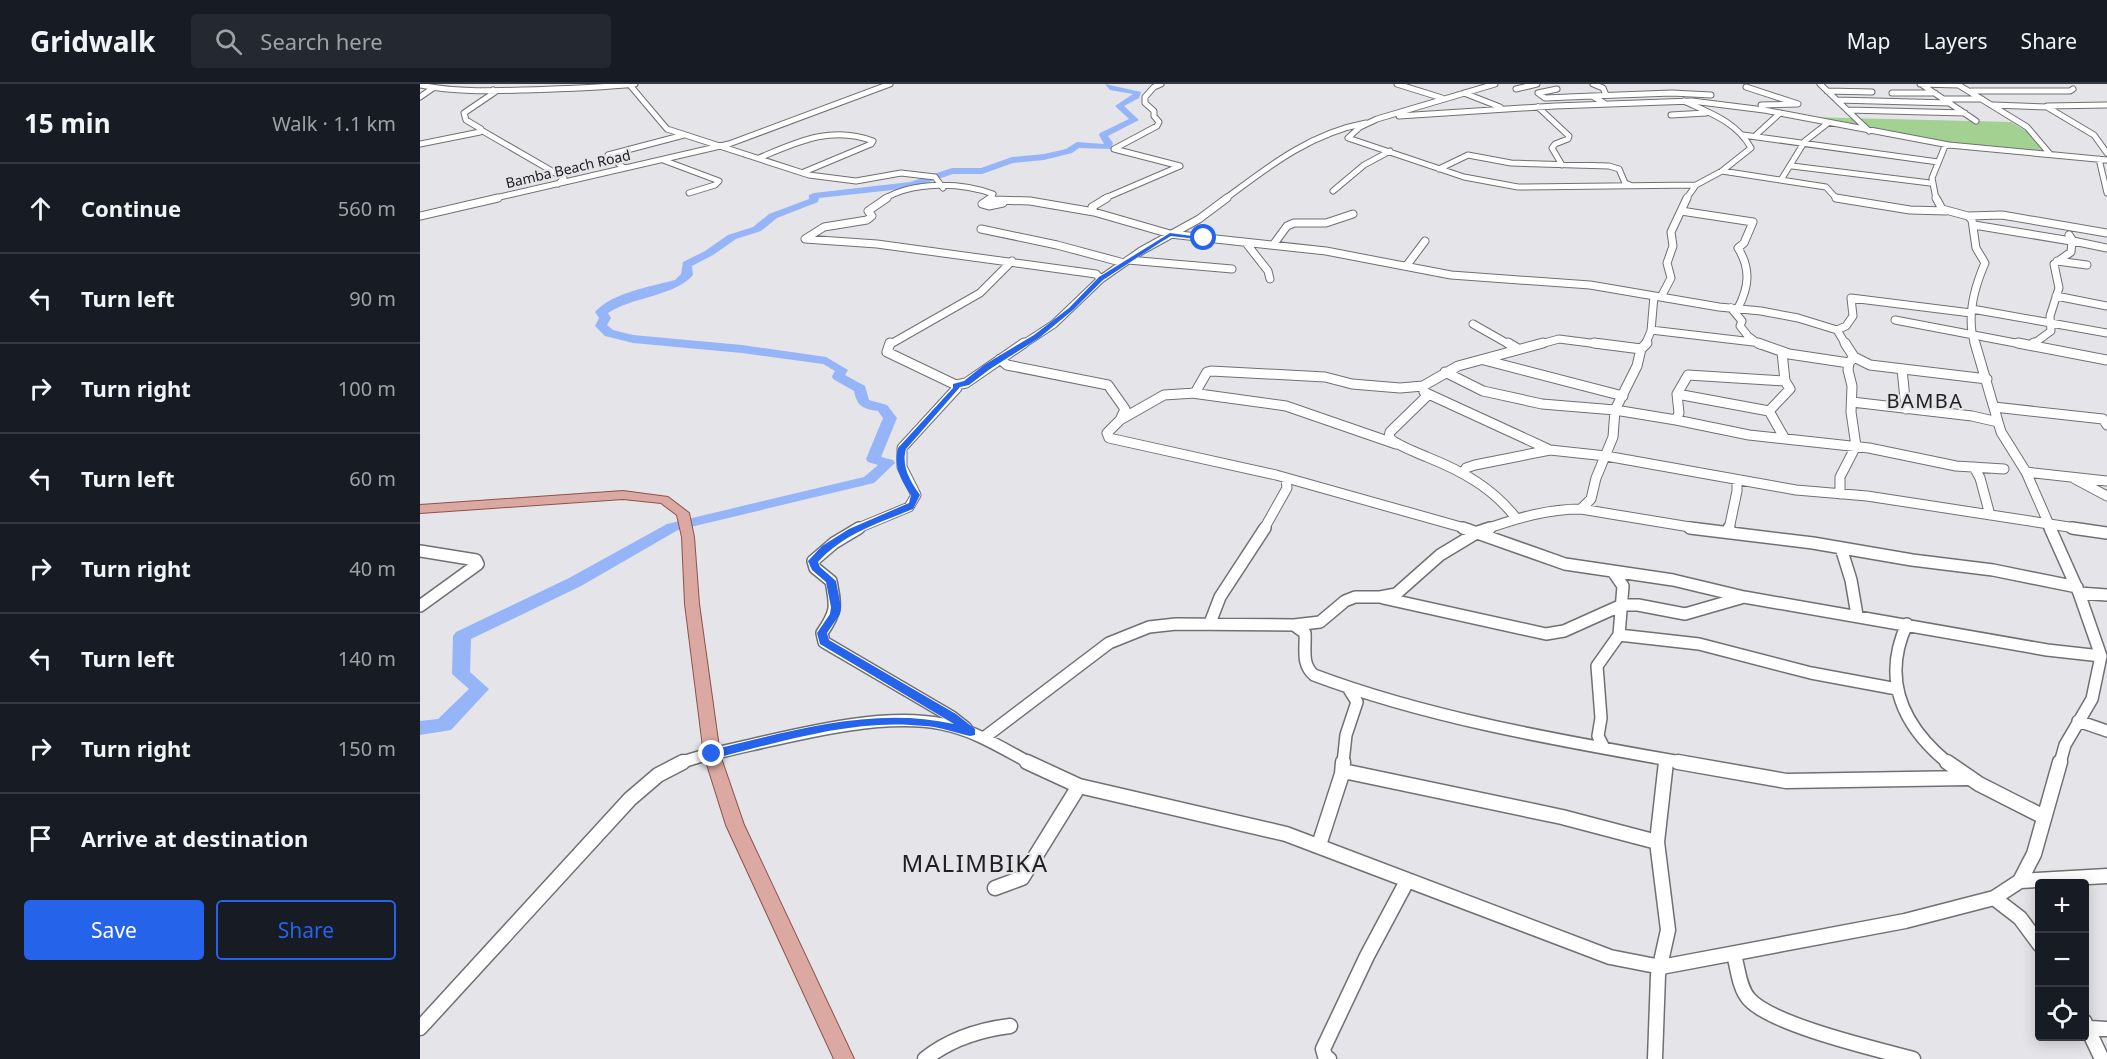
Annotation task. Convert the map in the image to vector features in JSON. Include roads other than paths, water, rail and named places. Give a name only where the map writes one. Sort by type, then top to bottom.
[{"type":"main road","points":[[420,509],[623,495],[664,500],[683,513],[712,754],[735,825],[844,1059]]},
{"type":"street","points":[[420,85],[433,88],[493,90],[595,88],[631,84],[667,129],[684,135],[820,177],[856,181],[891,174],[926,174],[935,177],[943,188]]},
{"type":"street","name":"Bamba Beach Road","points":[[420,216],[721,146],[768,131],[890,84]]},
{"type":"street","points":[[1094,212],[1092,207],[1097,202],[1180,166],[1114,149],[1157,126],[1159,122],[1144,97],[1154,87],[1161,84]]},
{"type":"street","points":[[1012,261],[980,293],[895,340],[886,350],[956,385],[966,383],[1054,324],[1101,279],[1124,261],[1188,226],[1277,160],[1311,141],[1345,127],[1366,123],[1441,98],[1495,84]]},
{"type":"street","points":[[1516,89],[1537,84],[1581,96]]},
{"type":"street","points":[[1593,84],[1606,93]]},
{"type":"street","points":[[1820,84],[1870,132]]},
{"type":"street","points":[[1914,84],[1958,85],[2030,129],[2050,154]]},
{"type":"street","points":[[1921,84],[1976,121]]},
{"type":"street","points":[[1395,85],[1441,98]]},
{"type":"street","points":[[1659,93],[1660,85]]},
{"type":"street","points":[[1384,117],[1684,101],[1762,107],[1798,104],[1744,86]]},
{"type":"street","points":[[1744,86],[1762,107],[1870,132],[1949,145],[2105,158]]},
{"type":"street","points":[[420,97],[433,88]]},
{"type":"street","points":[[1557,89],[1538,93],[1545,98],[1592,96],[1606,93],[1711,95]]},
{"type":"street","points":[[1971,92],[2070,91],[2073,89]]},
{"type":"street","points":[[493,90],[495,92],[464,113],[466,120],[564,178],[558,184]]},
{"type":"street","points":[[1827,91],[1872,92]]},
{"type":"street","points":[[1464,93],[1512,109]]},
{"type":"street","points":[[1892,93],[1935,93]]},
{"type":"street","points":[[1592,96],[1604,104]]},
{"type":"street","points":[[1943,99],[1983,99]]},
{"type":"street","points":[[1837,100],[1950,103]]},
{"type":"street","points":[[1366,123],[1356,137],[1475,180],[1518,187],[1696,185],[1722,171],[1750,151],[1749,143],[1743,135],[1709,112],[1684,101]]},
{"type":"street","points":[[1993,105],[2107,105]]},
{"type":"street","points":[[2042,106],[2074,121],[2094,135],[2105,158]]},
{"type":"street","points":[[1538,107],[1569,136],[1568,139],[1551,148],[1562,165]]},
{"type":"street","points":[[1848,110],[1965,113]]},
{"type":"street","points":[[1671,115],[1709,112]]},
{"type":"street","points":[[1756,135],[1780,113]]},
{"type":"street","points":[[1781,180],[1792,166],[1805,141],[1828,123]]},
{"type":"street","points":[[420,144],[481,130]]},
{"type":"street","points":[[759,158],[825,132],[873,141],[871,144],[818,168],[800,172]]},
{"type":"street","points":[[624,168],[608,155],[684,135]]},
{"type":"street","points":[[1743,135],[1805,141],[1938,162]]},
{"type":"street","points":[[1946,211],[1934,197],[1930,183],[1945,146],[1949,145]]},
{"type":"street","points":[[1333,191],[1364,165],[1390,151]]},
{"type":"street","points":[[1440,169],[1468,155],[1504,162],[1616,167],[1624,183],[1630,185]]},
{"type":"street","points":[[2105,158],[2097,162],[2106,183],[2107,193]]},
{"type":"street","points":[[663,159],[719,181],[715,185],[689,193]]},
{"type":"street","points":[[1792,166],[1930,183]]},
{"type":"street","points":[[1722,171],[1826,187],[1836,198],[1919,211],[1946,211],[1971,221],[2107,248]]},
{"type":"street","points":[[1581,509],[1591,499],[1596,477],[1613,437],[1615,410],[1623,396],[1641,349],[1651,335],[1650,318],[1657,296],[1671,278],[1667,263],[1673,246],[1671,232],[1696,185]]},
{"type":"street","points":[[1101,279],[1096,273],[1012,261],[877,244],[805,239],[824,227],[867,220],[872,216],[868,211],[872,207],[901,191],[917,187],[943,188],[990,192],[993,194],[991,198],[999,201],[1030,201],[1094,212],[1170,234],[1274,245],[1407,265],[1451,275],[1590,285],[1798,318],[1837,330],[1846,326],[1853,316],[1851,298],[1972,311],[2107,333]]},
{"type":"street","points":[[1681,211],[1753,222],[1744,243],[1738,248],[1744,255],[1748,268],[1745,276],[1748,289],[1735,308]]},
{"type":"street","points":[[1274,245],[1287,226],[1294,223],[1326,223],[1353,214]]},
{"type":"street","points":[[1971,221],[2002,215],[2107,233]]},
{"type":"street","points":[[420,1028],[650,779],[690,758],[822,728],[865,722],[925,722],[970,732],[985,737],[1053,777],[1079,786],[1286,834],[1610,957],[1647,966],[1661,967],[1734,955],[1905,921],[1994,898],[2020,881],[2034,855],[2066,745],[2092,699],[2102,652],[2078,590],[2026,472],[2001,432],[1987,379],[1971,333],[1972,311],[1984,263],[1976,248],[1971,221]]},
{"type":"street","points":[[2032,345],[2051,332],[2049,322],[2059,288],[2054,269],[2057,261],[2071,252],[2072,241],[2067,226]]},
{"type":"street","points":[[981,229],[1124,261],[1232,269]]},
{"type":"street","points":[[1407,265],[1425,241]]},
{"type":"street","points":[[1246,243],[1268,271],[1270,279]]},
{"type":"street","points":[[2057,261],[2087,265]]},
{"type":"street","points":[[2056,296],[2107,306]]},
{"type":"street","points":[[1735,308],[1742,321],[1740,326],[1748,339],[1782,352],[1798,356],[1852,360],[1870,365],[1987,379]]},
{"type":"street","points":[[1895,320],[2107,360]]},
{"type":"street","points":[[1473,324],[1518,349]]},
{"type":"street","points":[[1651,330],[1759,343]]},
{"type":"street","points":[[1837,330],[1852,360],[1852,402],[1856,446],[1840,477],[1840,494]]},
{"type":"street","points":[[1396,444],[1389,438],[1390,432],[1425,391],[1445,372],[1559,339],[1641,349]]},
{"type":"street","points":[[1769,411],[1790,389],[1785,381],[1782,352]]},
{"type":"street","points":[[1000,359],[1007,365],[1027,370],[1107,385],[1125,409],[1120,420]]},
{"type":"street","points":[[1483,360],[1623,396]]},
{"type":"street","points":[[1902,369],[1906,409]]},
{"type":"street","points":[[1192,393],[1199,389],[1207,372],[1215,370],[1325,377],[1352,384],[1425,391],[1550,450]]},
{"type":"street","points":[[1445,372],[1483,391],[1542,404],[1615,410],[1749,435],[1856,446],[1956,466],[2004,469]]},
{"type":"street","points":[[1676,420],[1679,413],[1677,394],[1688,375],[1785,381]]},
{"type":"street","points":[[956,385],[957,388],[902,448],[900,456],[904,478],[916,495],[913,504],[853,531],[825,548],[813,561],[815,568],[831,581],[836,607],[835,614],[822,633],[824,642],[952,717],[970,732]]},
{"type":"street","points":[[1516,518],[1498,498],[1463,473],[1396,444],[1286,406],[1192,393],[1164,395],[1120,420],[1107,433],[1109,438],[1286,478],[1478,532],[1543,558],[1614,573],[1673,580],[1744,597],[2047,650],[2102,652]]},
{"type":"street","points":[[1677,394],[1769,411],[1785,439]]},
{"type":"street","points":[[1852,402],[1972,416],[1998,422]]},
{"type":"street","points":[[1994,407],[2106,421]]},
{"type":"street","points":[[1463,473],[1466,468],[1475,465],[1550,450],[1606,456],[1808,491],[1868,496],[2107,532]]},
{"type":"street","points":[[1974,467],[1980,478],[1990,514]]},
{"type":"street","points":[[2026,472],[2107,481]]},
{"type":"street","points":[[2070,476],[2107,496]]},
{"type":"street","points":[[1210,623],[1220,597],[1254,548],[1287,488],[1286,478]]},
{"type":"street","points":[[1728,532],[1737,491],[1737,480]]},
{"type":"street","points":[[985,737],[1109,643],[1122,636],[1149,627],[1210,623],[1294,625],[1320,622],[1345,601],[1355,597],[1380,597],[1396,594],[1434,560],[1478,532],[1516,518],[1564,508],[1668,525],[2000,571],[2107,595]]},
{"type":"street","points":[[1841,548],[1851,580],[1857,615]]},
{"type":"street","points":[[420,551],[476,560],[478,564],[420,606]]},
{"type":"street","points":[[1604,748],[1598,736],[1601,718],[1597,666],[1619,635],[1622,583],[1614,573]]},
{"type":"street","points":[[1380,597],[1546,634],[1564,632],[1622,605],[1638,605],[1685,614],[1744,597]]},
{"type":"street","points":[[1907,624],[1898,645],[1895,665],[1897,689],[1906,713],[1933,749],[1968,778],[2044,817]]},
{"type":"street","points":[[1294,625],[1305,633],[1304,662],[1308,670],[1349,688],[1390,701],[1500,726],[1666,761],[1786,781],[1968,778]]},
{"type":"street","points":[[1619,635],[1699,644],[1811,673],[1897,689]]},
{"type":"street","points":[[1319,845],[1342,774],[1346,735],[1357,702],[1349,688]]},
{"type":"street","points":[[2078,721],[2107,731]]},
{"type":"street","points":[[1655,1059],[1658,975],[1668,930],[1657,842],[1666,761]]},
{"type":"street","points":[[1342,774],[1348,772],[1562,817],[1657,842]]},
{"type":"street","points":[[995,888],[1022,878],[1079,786]]},
{"type":"street","points":[[2020,881],[2107,876]]},
{"type":"street","points":[[1329,1059],[1325,1056],[1323,1049],[1367,956],[1407,881]]},
{"type":"street","points":[[1994,898],[2017,913],[2035,937]]},
{"type":"street","points":[[1734,955],[1746,993],[1762,1009],[1824,1034],[1912,1059]]},
{"type":"street","points":[[2089,1024],[2107,1029]]},
{"type":"street","points":[[925,1059],[941,1044],[990,1028],[1010,1026]]},
{"type":"street","points":[[2089,1029],[2102,1059]]},
{"type":"waterway","points":[[420,728],[444,725],[480,689],[461,674],[462,636],[575,582],[673,527],[869,480],[888,463],[873,459],[890,418],[882,408],[869,406],[863,402],[860,389],[838,376],[842,370],[826,361],[742,349],[633,339],[609,333],[601,326],[605,318],[601,312],[616,302],[679,282],[687,275],[687,264],[709,253],[732,237],[757,229],[773,216],[815,200],[812,197],[817,195],[911,185],[952,171],[982,171],[1012,160],[1044,157],[1069,151],[1077,145],[1108,147],[1109,143],[1103,135],[1135,120],[1119,106],[1136,96],[1137,92],[1113,88],[1109,84]]},
{"type":"district","name":"BAMBA","points":[[1925,401]]},
{"type":"district","name":"MALIMBIKA","points":[[975,864]]}]
